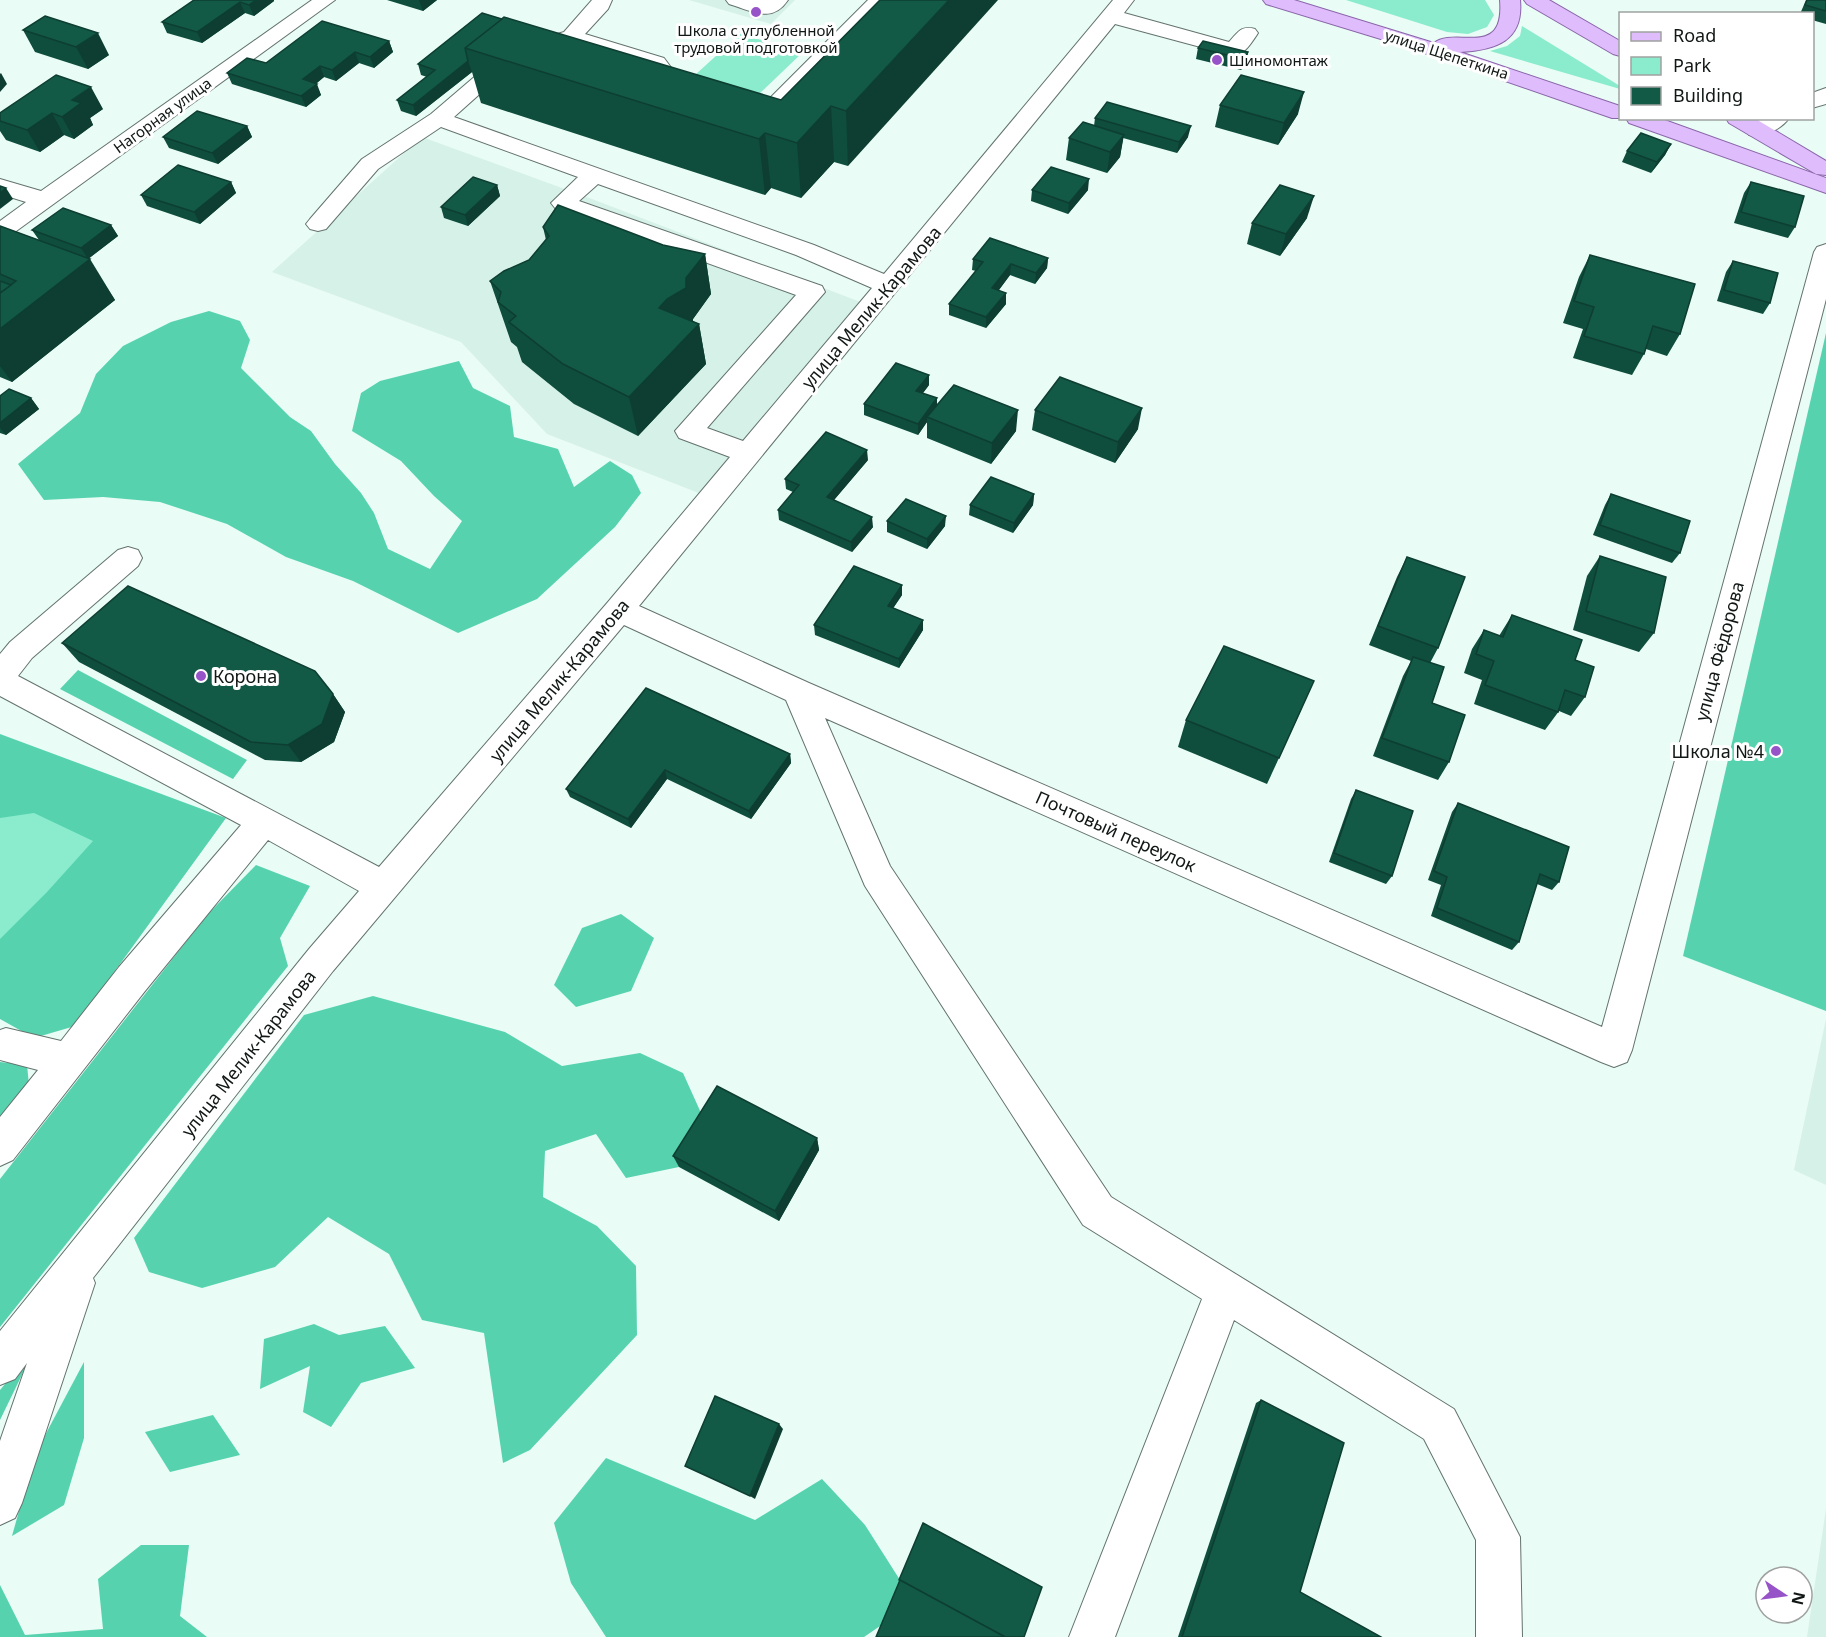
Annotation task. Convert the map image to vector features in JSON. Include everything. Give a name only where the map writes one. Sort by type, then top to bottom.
[{"type":"main road","name":"улица Щепеткина","points":[[1273,0],[1414,43],[1619,113]]},
{"type":"main road","points":[[1414,43],[1457,46],[1487,43],[1505,33],[1514,14],[1510,0]]},
{"type":"main road","points":[[1534,0],[1619,49]]},
{"type":"main road","points":[[1642,120],[1826,186]]},
{"type":"main road","points":[[1740,120],[1826,170]]},
{"type":"street","name":"Нагорная улица","points":[[0,232],[325,0]]},
{"type":"street","points":[[318,224],[370,164],[439,119],[514,53],[571,36],[601,5],[602,0]]},
{"type":"street","points":[[736,0],[769,9],[778,0]]},
{"type":"street","points":[[724,97],[769,111],[880,0]]},
{"type":"street","points":[[1117,8],[1234,50],[1248,33]]},
{"type":"street","name":"улица Мелик-Карамова","points":[[0,1364],[321,960],[619,610],[1117,8]]},
{"type":"street","points":[[571,36],[656,63],[667,80],[690,87]]},
{"type":"street","points":[[439,119],[805,250],[888,285]]},
{"type":"street","points":[[1757,130],[1774,120]]},
{"type":"street","points":[[1650,150],[1667,129]]},
{"type":"street","points":[[593,176],[563,203],[813,292],[689,431],[748,454]]},
{"type":"street","points":[[0,186],[44,200]]},
{"type":"street","name":"улица Фёдорова","points":[[1614,1050],[1826,252]]},
{"type":"street","points":[[0,676],[21,650],[128,558]]},
{"type":"street","name":"Почтовый переулок","points":[[619,610],[798,692],[1614,1050]]},
{"type":"street","points":[[0,681],[383,887]]},
{"type":"street","points":[[798,692],[877,875],[1097,1211],[1439,1424],[1498,1537],[1499,1637]]},
{"type":"street","points":[[0,1147],[264,821]]},
{"type":"street","points":[[6,1045],[69,1060]]},
{"type":"street","points":[[0,1503],[82,1263]]},
{"type":"street","points":[[1092,1637],[1225,1291]]},
{"type":"shaded area","name":"Школа с углубленной трудовой подготовкой","points":[[689,0],[795,0],[771,24]]},
{"type":"shaded area","points":[[422,137],[592,199],[863,303],[704,495],[547,434],[461,342],[272,272]]},
{"type":"shaded area","points":[[1826,1019],[1826,1185],[1794,1170]]},
{"type":"shaded area","points":[[1826,1509],[1826,1637],[1807,1637],[1809,1625],[1814,1625],[1814,1590]]},
{"type":"green space","points":[[1346,0],[1485,0],[1494,15],[1487,27],[1468,34],[1447,32]]},
{"type":"green space","points":[[1522,26],[1619,85],[1619,89],[1490,51],[1507,46],[1520,36]]},
{"type":"green space","points":[[740,34],[803,52],[759,94],[695,75]]},
{"type":"green space","points":[[209,311],[240,321],[250,340],[241,368],[290,417],[311,431],[335,464],[361,493],[374,513],[388,549],[430,569],[462,521],[434,496],[401,461],[352,431],[361,393],[380,381],[459,361],[473,388],[510,406],[514,437],[558,449],[574,487],[610,461],[632,475],[641,493],[615,527],[537,599],[458,633],[353,581],[286,557],[227,524],[160,502],[103,497],[44,500],[18,464],[80,413],[96,374],[123,346],[171,322]]},
{"type":"green space","name":"Школа №4","points":[[1826,333],[1826,1011],[1683,956]]},
{"type":"green space","points":[[78,670],[247,760],[233,779],[60,689]]},
{"type":"green space","points":[[0,734],[226,818],[75,1026],[34,1038],[0,1019],[0,939],[93,841],[34,813],[0,818]]},
{"type":"green space","points":[[0,774],[119,821],[0,996]]},
{"type":"green space","points":[[256,865],[310,886],[280,938],[288,966],[0,1327],[0,1179],[207,915]]},
{"type":"green space","points":[[621,914],[654,938],[631,991],[576,1007],[554,985],[582,928]]},
{"type":"green space","points":[[373,996],[505,1032],[562,1066],[640,1053],[683,1073],[706,1124],[679,1167],[626,1178],[596,1134],[545,1151],[543,1197],[597,1226],[636,1266],[637,1335],[530,1450],[503,1463],[484,1333],[422,1320],[389,1254],[328,1217],[275,1267],[202,1288],[149,1272],[134,1238],[304,1015]]},
{"type":"green space","points":[[0,1062],[27,1065],[29,1085],[0,1121]]},
{"type":"green space","points":[[314,1324],[339,1335],[385,1326],[415,1368],[361,1383],[331,1427],[303,1412],[310,1366],[260,1389],[264,1339]]},
{"type":"green space","points":[[35,1348],[0,1420],[0,1390]]},
{"type":"green space","points":[[84,1362],[84,1438],[64,1505],[12,1536],[35,1454]]},
{"type":"green space","points":[[213,1415],[240,1455],[170,1472],[145,1432]]},
{"type":"green space","points":[[606,1458],[755,1520],[822,1479],[865,1525],[900,1580],[883,1624],[864,1637],[606,1637],[571,1583],[554,1523]]},
{"type":"green space","points":[[141,1545],[189,1545],[180,1616],[207,1637],[0,1637],[0,1585],[25,1635],[103,1629],[98,1579]]},
{"type":"building","points":[[194,0],[256,0],[249,5],[240,2],[197,32],[162,22]]},
{"type":"building","points":[[880,0],[949,0],[846,111],[831,106],[797,143],[765,133],[759,139],[465,48],[504,17],[781,100]]},
{"type":"building","points":[[1807,0],[1826,0],[1826,11],[1805,5]]},
{"type":"building","points":[[482,13],[502,19],[465,48],[468,61],[413,105],[397,100],[435,70],[418,64]]},
{"type":"building","points":[[45,16],[98,33],[76,47],[23,30]]},
{"type":"building","points":[[322,21],[389,41],[370,57],[355,52],[332,70],[320,66],[303,79],[317,84],[301,96],[227,73],[247,58],[266,63]]},
{"type":"building","points":[[1203,41],[1248,52],[1244,59],[1198,48]]},
{"type":"building","points":[[56,75],[91,87],[72,100],[81,103],[62,117],[52,113],[27,130],[0,121],[0,113]]},
{"type":"building","points":[[1241,75],[1304,92],[1284,123],[1220,105]]},
{"type":"building","points":[[1107,102],[1191,126],[1179,142],[1095,118]]},
{"type":"building","points":[[197,111],[247,126],[212,153],[163,137]]},
{"type":"building","points":[[1083,122],[1124,135],[1110,152],[1069,138]]},
{"type":"building","points":[[1641,133],[1671,144],[1657,162],[1627,151]]},
{"type":"building","points":[[178,165],[231,182],[194,212],[141,195]]},
{"type":"building","points":[[1051,167],[1089,179],[1069,203],[1032,190]]},
{"type":"building","points":[[473,177],[497,185],[465,215],[441,207]]},
{"type":"building","points":[[1751,182],[1804,196],[1795,227],[1741,212]]},
{"type":"building","points":[[1280,185],[1314,196],[1286,234],[1252,223]]},
{"type":"building","points":[[558,205],[663,245],[705,254],[686,278],[686,288],[667,299],[659,308],[699,324],[629,397],[563,364],[509,322],[516,316],[498,302],[501,292],[490,281],[504,271],[529,260],[549,236],[543,227]]},
{"type":"building","points":[[63,208],[111,225],[81,248],[32,230]]},
{"type":"building","points":[[0,226],[90,259],[0,329],[0,293],[16,281],[0,274]]},
{"type":"building","points":[[990,238],[1048,258],[1036,273],[1011,264],[992,288],[1006,293],[986,317],[949,304],[983,262],[973,259]]},
{"type":"building","points":[[1590,255],[1695,284],[1680,334],[1653,326],[1644,354],[1584,336],[1594,307],[1574,301]]},
{"type":"building","points":[[1733,261],[1778,273],[1770,303],[1724,290]]},
{"type":"building","points":[[0,281],[11,285],[0,293]]},
{"type":"building","points":[[896,363],[929,375],[916,391],[937,398],[918,424],[864,404]]},
{"type":"building","points":[[1060,377],[1142,408],[1118,442],[1035,410]]},
{"type":"building","points":[[954,385],[1018,410],[992,443],[927,417]]},
{"type":"building","points":[[9,389],[31,398],[0,423],[0,396]]},
{"type":"building","points":[[826,432],[867,450],[827,497],[872,517],[851,542],[778,510],[799,485],[785,479]]},
{"type":"building","points":[[991,477],[1034,494],[1014,523],[970,505]]},
{"type":"building","points":[[1611,494],[1690,521],[1680,553],[1600,525]]},
{"type":"building","points":[[906,499],[946,516],[927,539],[887,521]]},
{"type":"building","points":[[1600,556],[1666,577],[1654,633],[1586,611]]},
{"type":"building","points":[[1407,557],[1465,577],[1438,648],[1378,626]]},
{"type":"building","points":[[854,566],[902,585],[888,606],[923,620],[899,659],[814,625]]},
{"type":"building","name":"Корона","points":[[128,586],[315,671],[333,694],[322,724],[288,745],[251,742],[62,643]]},
{"type":"building","points":[[1512,615],[1582,640],[1575,660],[1594,667],[1585,697],[1565,690],[1558,712],[1485,685],[1494,661],[1476,654],[1484,630],[1503,637]]},
{"type":"building","points":[[1224,646],[1314,681],[1279,758],[1186,720]]},
{"type":"building","points":[[1413,657],[1444,667],[1432,703],[1465,715],[1449,762],[1382,738]]},
{"type":"building","points":[[646,688],[790,754],[749,811],[665,770],[628,819],[566,789]]},
{"type":"building","points":[[1356,790],[1413,811],[1392,876],[1334,853]]},
{"type":"building","points":[[1458,803],[1569,847],[1559,882],[1540,874],[1519,942],[1437,908],[1447,877],[1434,871]]},
{"type":"building","points":[[717,1086],[817,1138],[775,1211],[673,1156]]},
{"type":"building","points":[[715,1396],[779,1424],[750,1496],[685,1466]]},
{"type":"building","points":[[1261,1400],[1344,1443],[1300,1592],[1381,1637],[1182,1637]]},
{"type":"building","points":[[923,1523],[1042,1587],[1024,1637],[1005,1637],[899,1580]]},
{"type":"building","points":[[900,1580],[1005,1637],[876,1637]]},
{"type":"place","name":"Школа с углубленной трудовой подготовкой","points":[[756,12]]},
{"type":"place","name":"Шиномонтаж","points":[[1217,60]]},
{"type":"place","name":"Корона","points":[[201,676]]},
{"type":"place","name":"Школа №4","points":[[1776,751]]}]
